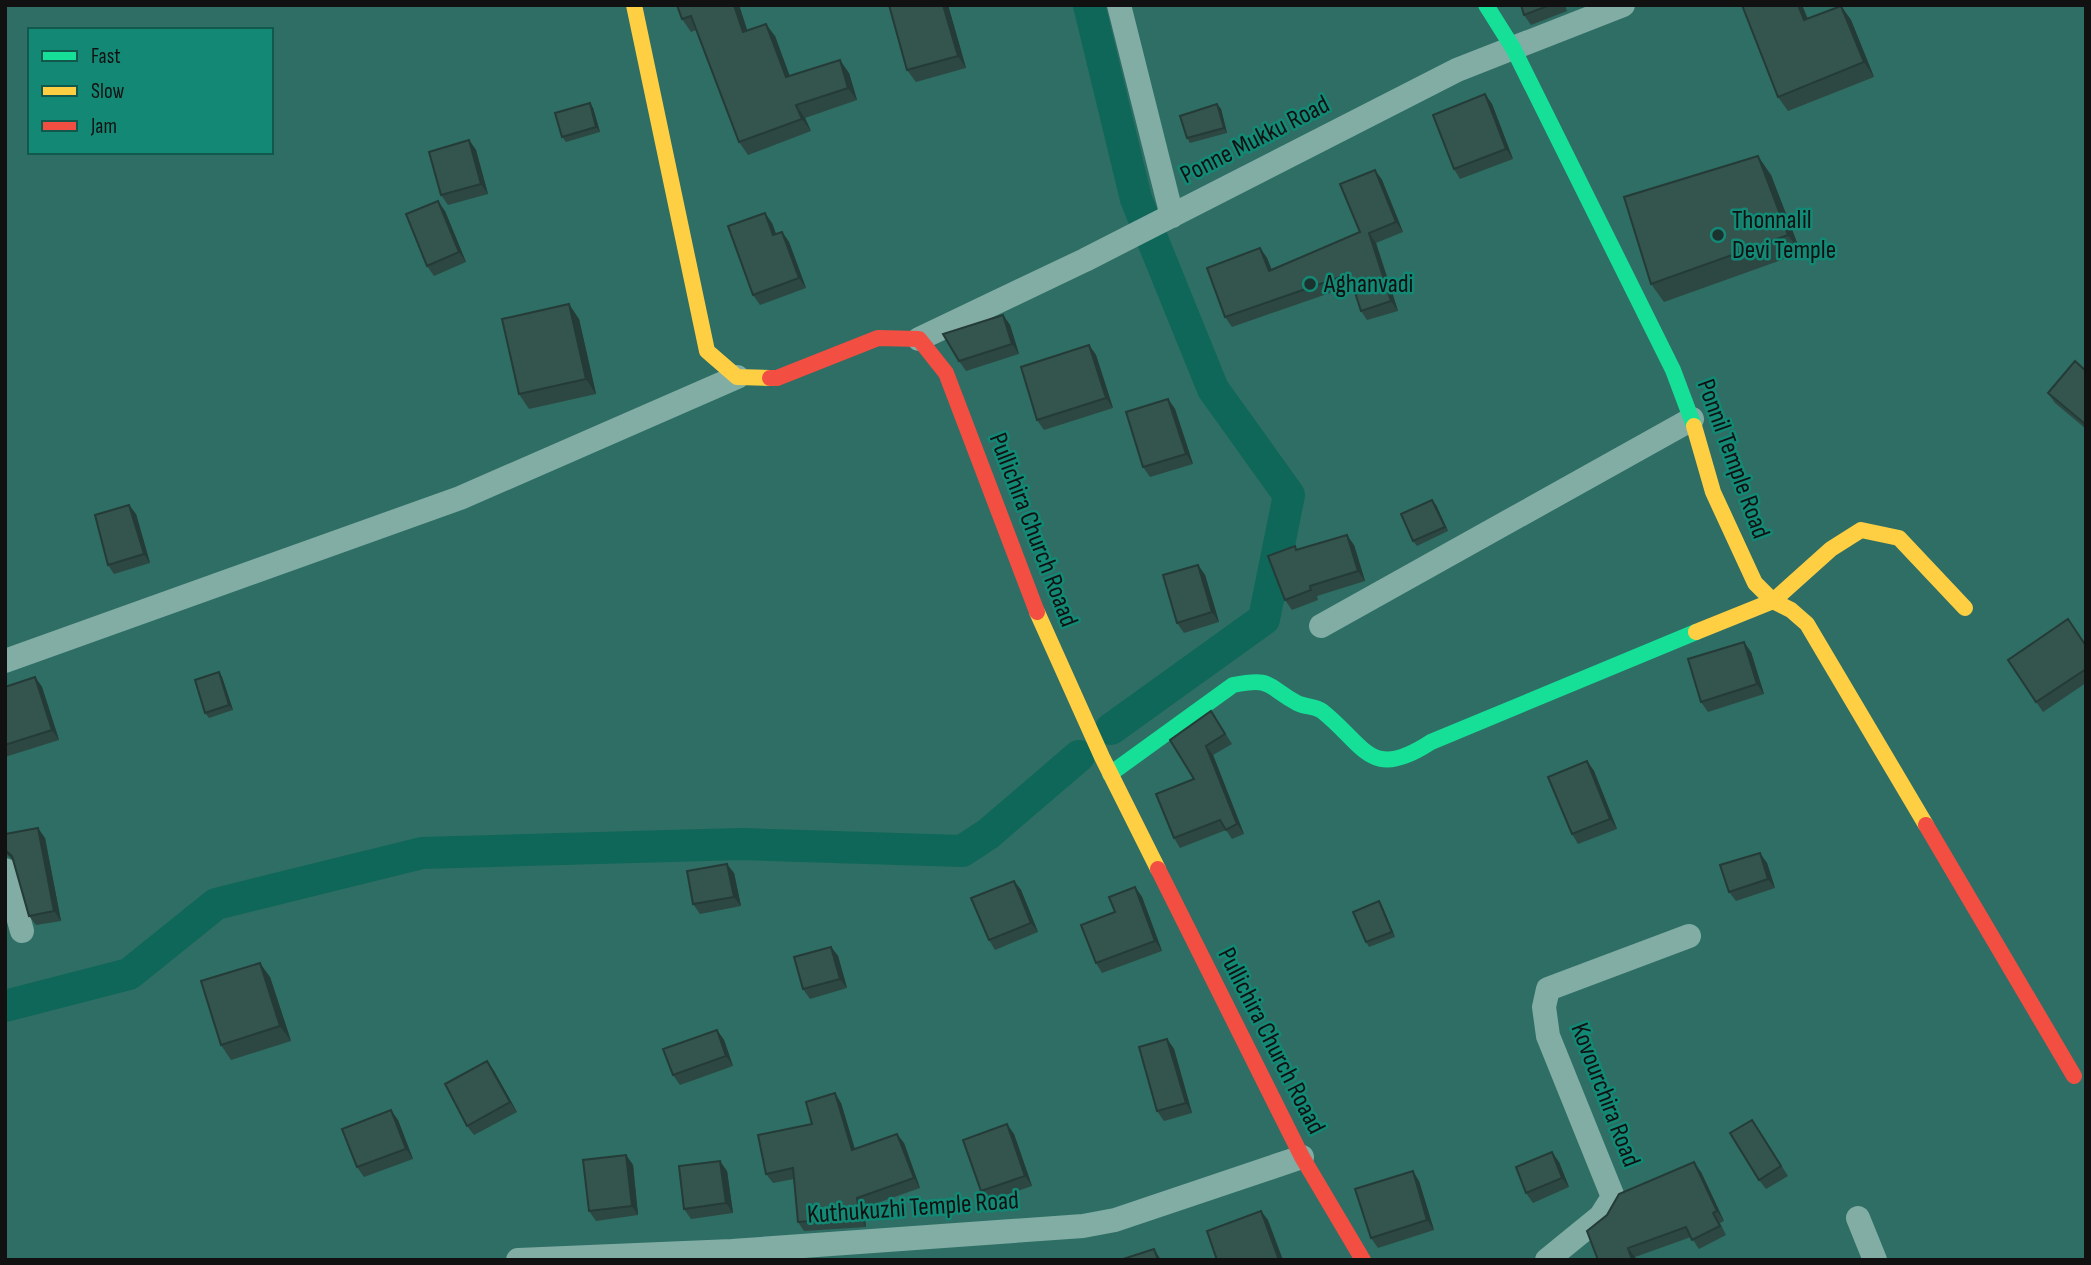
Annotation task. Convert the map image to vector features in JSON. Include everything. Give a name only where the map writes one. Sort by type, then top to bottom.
[{"type":"street","points":[[634,5],[707,351],[737,377]]},
{"type":"street","points":[[1119,5],[1172,216]]},
{"type":"street","name":"Ponnil Temple Road","points":[[1486,5],[1513,48],[1593,214],[1673,370],[1692,419],[1713,492],[1755,583],[1773,601],[1791,610],[1807,624],[2074,1076]]},
{"type":"street","name":"Ponne Mukku Road","points":[[919,339],[1172,216],[1457,70],[1623,5]]},
{"type":"street","points":[[5,662],[460,498],[737,377],[777,378],[878,338],[919,339]]},
{"type":"street","name":"Pullichira Church Roaad","points":[[919,339],[946,373],[1045,632],[1111,774],[1302,1157],[1363,1260]]},
{"type":"street","points":[[1321,626],[1692,419]]},
{"type":"street","points":[[1111,774],[1233,685],[1257,680],[1275,686],[1298,704],[1320,709],[1363,751],[1386,760],[1405,759],[1431,742],[1469,725],[1773,601],[1831,549],[1861,530],[1899,538],[1965,608]]},
{"type":"street","points":[[5,870],[22,930]]},
{"type":"street","name":"Kovourchira Road","points":[[1548,1260],[1601,1216],[1613,1197],[1548,1036],[1544,1007],[1548,989],[1689,936]]},
{"type":"street","name":"Kuthukuzhi Temple Road","points":[[518,1260],[733,1255],[1094,1224],[1115,1220],[1302,1157]]},
{"type":"street","points":[[1858,1219],[1875,1260]]},
{"type":"building","points":[[677,5],[734,5],[743,32],[766,24],[786,77],[840,60],[848,88],[796,105],[802,119],[739,142],[691,16],[682,19]]},
{"type":"building","points":[[889,5],[943,5],[958,56],[907,70]]},
{"type":"building","points":[[1521,5],[1550,5],[1524,15]]},
{"type":"building","points":[[1742,5],[1798,5],[1804,20],[1841,6],[1864,62],[1778,97]]},
{"type":"building","points":[[1485,94],[1506,149],[1454,169],[1433,115]]},
{"type":"building","points":[[590,103],[596,127],[562,137],[555,113]]},
{"type":"building","points":[[1217,104],[1224,128],[1187,138],[1180,116]]},
{"type":"building","points":[[469,140],[481,184],[441,195],[429,152]]},
{"type":"building","name":"Thonnalil Devi Temple","points":[[1758,156],[1788,235],[1651,284],[1624,197]]},
{"type":"building","points":[[1375,170],[1396,222],[1369,233],[1391,301],[1361,311],[1349,274],[1225,317],[1207,268],[1260,248],[1269,271],[1360,232],[1340,184]]},
{"type":"building","points":[[438,201],[459,252],[427,266],[406,214]]},
{"type":"building","points":[[765,213],[773,235],[782,232],[799,278],[753,295],[728,226]]},
{"type":"building","points":[[569,304],[586,379],[519,394],[502,319]]},
{"type":"building","points":[[1003,315],[1012,344],[959,361],[943,334]]},
{"type":"building","points":[[1089,345],[1106,398],[1037,420],[1021,367]]},
{"type":"building","points":[[2075,361],[2086,371],[2085,424],[2048,393]]},
{"type":"building","points":[[1168,399],[1186,454],[1143,467],[1126,412]]},
{"type":"building","points":[[1432,500],[1445,527],[1413,541],[1401,514]]},
{"type":"building","points":[[129,505],[144,554],[108,565],[95,515]]},
{"type":"building","points":[[1347,535],[1358,571],[1310,586],[1311,590],[1285,600],[1268,556],[1295,546],[1296,550]]},
{"type":"building","points":[[1198,565],[1212,612],[1177,623],[1163,575]]},
{"type":"building","points":[[2068,619],[2086,646],[2086,669],[2036,702],[2008,660]]},
{"type":"building","points":[[1744,642],[1757,684],[1701,702],[1688,659]]},
{"type":"building","points":[[219,672],[229,705],[205,713],[195,680]]},
{"type":"building","points":[[35,677],[52,730],[5,745],[5,687]]},
{"type":"building","points":[[1211,711],[1225,734],[1206,746],[1237,824],[1226,830],[1220,820],[1174,838],[1156,794],[1194,779],[1170,740]]},
{"type":"building","points":[[1587,761],[1610,819],[1572,834],[1548,777]]},
{"type":"building","points":[[38,828],[54,911],[29,916],[12,856],[5,850],[5,834]]},
{"type":"building","points":[[1760,853],[1768,879],[1729,892],[1720,865]]},
{"type":"building","points":[[727,864],[734,897],[693,904],[687,871]]},
{"type":"building","points":[[1014,881],[1031,923],[989,940],[971,898]]},
{"type":"building","points":[[1135,887],[1155,941],[1096,963],[1081,925],[1115,912],[1109,897]]},
{"type":"building","points":[[1379,901],[1392,932],[1366,942],[1353,912]]},
{"type":"building","points":[[831,947],[840,979],[803,989],[794,957]]},
{"type":"building","points":[[260,963],[280,1026],[221,1045],[201,981]]},
{"type":"building","points":[[717,1030],[726,1056],[673,1075],[663,1049]]},
{"type":"building","points":[[1167,1039],[1186,1103],[1157,1111],[1139,1047]]},
{"type":"building","points":[[487,1061],[510,1102],[467,1126],[445,1084]]},
{"type":"building","points":[[835,1093],[852,1150],[897,1134],[914,1178],[857,1198],[860,1217],[798,1222],[793,1168],[766,1174],[758,1135],[812,1124],[806,1102]]},
{"type":"building","points":[[391,1110],[406,1149],[357,1167],[342,1129]]},
{"type":"building","points":[[1752,1120],[1781,1166],[1759,1180],[1730,1133]]},
{"type":"building","points":[[1007,1124],[1025,1176],[981,1191],[963,1140]]},
{"type":"building","points":[[1552,1152],[1562,1178],[1526,1193],[1516,1167]]},
{"type":"building","points":[[626,1155],[632,1206],[589,1211],[583,1160]]},
{"type":"building","points":[[720,1161],[726,1203],[684,1209],[679,1166]]},
{"type":"building","points":[[1694,1162],[1717,1211],[1713,1213],[1720,1226],[1692,1240],[1686,1227],[1628,1248],[1632,1260],[1598,1260],[1587,1231],[1607,1215],[1619,1194]]},
{"type":"building","points":[[1413,1171],[1427,1220],[1371,1238],[1355,1189]]},
{"type":"building","points":[[1261,1211],[1279,1260],[1217,1260],[1207,1231]]},
{"type":"building","points":[[1154,1249],[1158,1260],[1120,1260]]},
{"type":"waterway","points":[[1089,5],[1136,199],[1213,389],[1289,495],[1264,619],[1111,729]]},
{"type":"waterway","points":[[5,1006],[129,974],[216,904],[422,853],[742,844],[962,851],[988,834],[1079,756]]},
{"type":"traffic: fast","points":[[1486,5],[1513,48],[1673,370],[1694,426]]},
{"type":"traffic: fast","points":[[1110,774],[1233,685],[1256,682],[1268,685],[1297,703],[1322,711],[1370,755],[1381,759],[1394,759],[1696,632]]},
{"type":"traffic: slow","points":[[634,5],[707,351],[737,377],[770,378]]},
{"type":"traffic: slow","points":[[1694,426],[1713,492],[1755,583],[1773,601],[1791,610],[1807,624],[1926,825]]},
{"type":"traffic: slow","points":[[1696,632],[1773,601],[1831,549],[1861,530],[1899,538],[1965,608]]},
{"type":"traffic: slow","points":[[1037,612],[1102,757],[1158,869]]},
{"type":"traffic: jam","points":[[770,378],[777,378],[878,338],[919,339],[946,373],[1037,612]]},
{"type":"traffic: jam","points":[[1926,825],[2074,1076]]},
{"type":"traffic: jam","points":[[1158,869],[1302,1157],[1363,1260]]},
{"type":"place","name":"Thonnalil Devi Temple","points":[[1718,235]]},
{"type":"place","name":"Aghanvadi","points":[[1310,284]]}]
